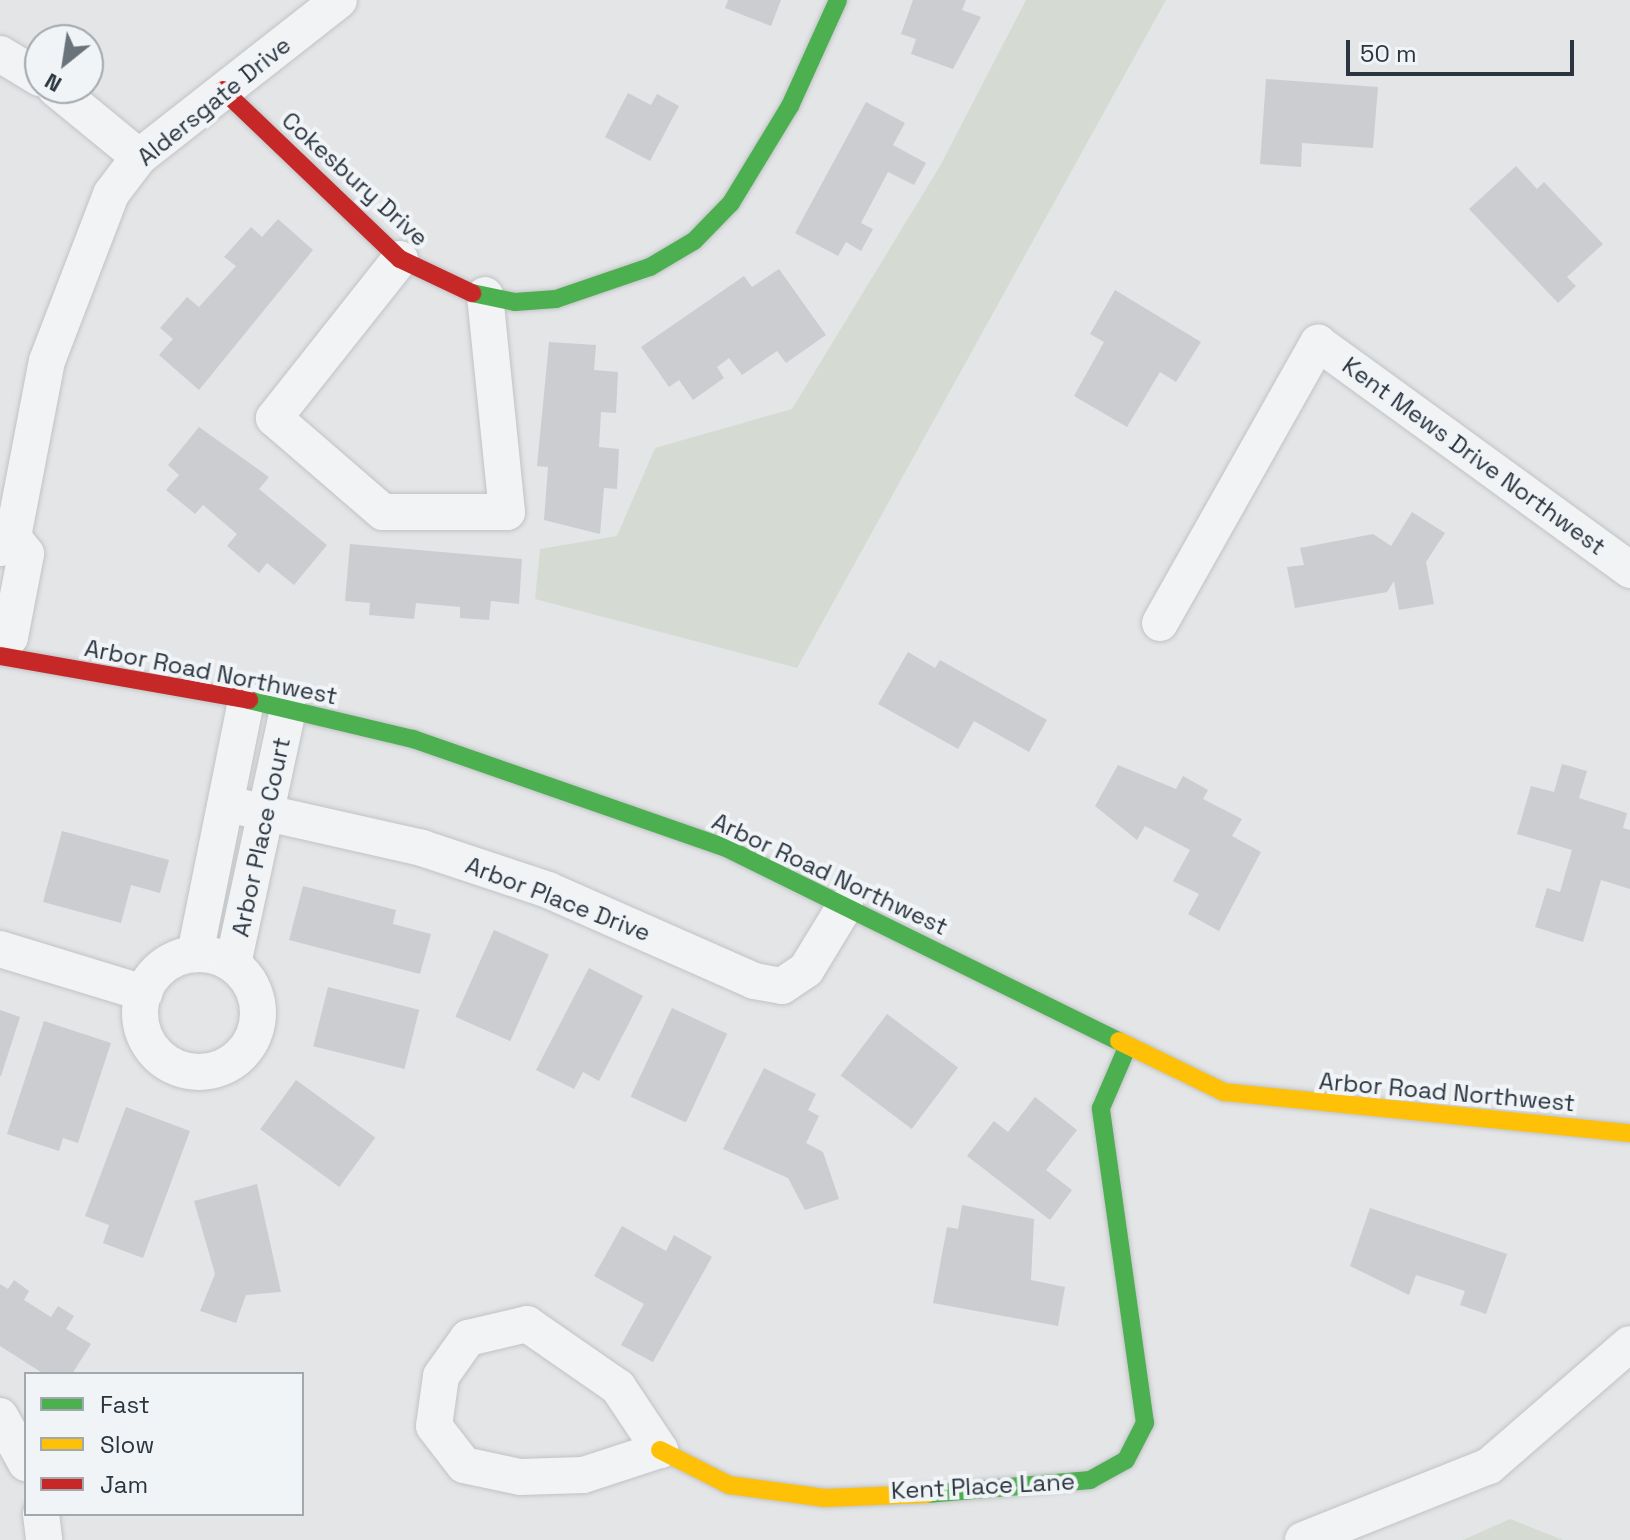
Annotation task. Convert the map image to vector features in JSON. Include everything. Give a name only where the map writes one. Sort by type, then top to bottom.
[{"type":"street","name":"Aldersgate Drive","points":[[0,647],[10,637],[26,554],[6,542],[51,349],[111,194],[139,157],[339,0]]},
{"type":"street","name":"Cokesbury Drive","points":[[223,90],[400,259],[454,289],[485,295],[556,299],[650,267],[694,241],[731,203],[790,106],[838,0]]},
{"type":"street","points":[[0,54],[24,68]]},
{"type":"street","points":[[74,104],[139,157]]},
{"type":"street","points":[[400,259],[274,418],[383,512],[507,512],[485,295]]},
{"type":"street","name":"Kent Mews Drive Northwest","points":[[1160,623],[1318,343],[1630,570]]},
{"type":"street","name":"Arbor Road Northwest","points":[[0,656],[288,709],[567,788],[726,848],[1126,1050],[1224,1092],[1630,1133]]},
{"type":"street","name":"Arbor Place Court","points":[[195,954],[246,700]]},
{"type":"street","name":"Arbor Place Court","points":[[233,964],[288,709]]},
{"type":"street","name":"Arbor Place Drive","points":[[227,804],[422,848],[548,890],[754,981],[782,986],[806,970],[845,906]]},
{"type":"street","points":[[0,949],[144,993]]},
{"type":"street","points":[[195,954],[233,964],[248,978],[259,1016],[244,1052],[210,1071],[190,1072],[156,1054],[140,1019],[144,993],[160,968],[195,954]]},
{"type":"street","name":"Kent Place Lane","points":[[660,1450],[583,1475],[520,1477],[464,1465],[434,1426],[441,1376],[468,1338],[527,1324],[618,1387],[660,1450],[729,1485],[825,1498],[1034,1489],[1090,1480],[1126,1460],[1145,1423],[1145,1395],[1101,1108],[1126,1050]]},
{"type":"street","points":[[1303,1540],[1489,1466],[1630,1344]]},
{"type":"street","points":[[0,1416],[24,1459]]},
{"type":"street","points":[[41,1516],[44,1540]]},
{"type":"shaded area","points":[[1026,0],[1166,0],[797,668],[535,599],[540,549],[617,536],[655,448],[792,409],[940,166]]},
{"type":"shaded area","points":[[1510,1519],[1563,1540],[1463,1540]]},
{"type":"building","points":[[728,0],[781,0],[771,26],[725,8]]},
{"type":"building","points":[[913,0],[966,0],[962,10],[981,17],[953,69],[911,54],[916,39],[901,34]]},
{"type":"building","points":[[1266,79],[1378,87],[1373,148],[1302,143],[1301,167],[1260,164]]},
{"type":"building","points":[[628,93],[651,105],[657,94],[679,106],[650,161],[605,137]]},
{"type":"building","points":[[866,102],[905,123],[893,145],[926,163],[914,185],[888,172],[861,223],[873,229],[861,251],[846,242],[838,256],[795,233]]},
{"type":"building","points":[[1516,166],[1537,189],[1544,182],[1603,244],[1567,277],[1576,286],[1558,303],[1469,209]]},
{"type":"building","points":[[278,219],[313,250],[199,390],[159,355],[173,339],[160,328],[187,297],[199,307],[236,266],[224,257],[251,227],[262,237]]},
{"type":"building","points":[[779,269],[826,335],[786,363],[777,351],[742,375],[729,358],[717,367],[724,378],[693,400],[679,380],[669,387],[641,347],[744,276],[752,287]]},
{"type":"building","points":[[1115,290],[1201,342],[1176,382],[1160,372],[1127,427],[1074,396],[1104,342],[1090,334]]},
{"type":"building","points":[[549,342],[596,345],[594,370],[618,372],[616,413],[601,412],[599,447],[619,449],[617,489],[604,488],[600,534],[544,520],[548,467],[537,466]]},
{"type":"building","points":[[199,427],[269,477],[259,489],[327,545],[294,585],[267,563],[259,573],[227,546],[237,534],[203,505],[195,514],[166,490],[179,475],[168,465]]},
{"type":"building","points":[[1412,512],[1445,533],[1426,562],[1434,604],[1399,610],[1394,581],[1387,592],[1295,608],[1287,567],[1304,565],[1300,548],[1373,534],[1391,546]]},
{"type":"building","points":[[350,544],[522,559],[519,604],[491,601],[489,620],[460,618],[460,607],[416,603],[414,619],[369,615],[370,603],[345,601]]},
{"type":"building","points":[[908,652],[935,668],[940,660],[1047,720],[1029,752],[974,721],[958,749],[878,704]]},
{"type":"building","points":[[1562,764],[1587,771],[1579,798],[1627,813],[1623,828],[1630,830],[1630,889],[1601,880],[1583,942],[1535,927],[1547,888],[1560,892],[1572,850],[1517,834],[1531,786],[1554,792]]},
{"type":"building","points":[[1118,765],[1176,789],[1183,776],[1208,790],[1203,799],[1242,819],[1232,836],[1261,852],[1219,931],[1188,914],[1199,894],[1173,881],[1190,850],[1145,826],[1137,840],[1095,806]]},
{"type":"building","points":[[62,831],[169,860],[160,893],[131,885],[121,923],[43,902]]},
{"type":"building","points":[[303,886],[396,910],[393,924],[431,934],[420,974],[289,940]]},
{"type":"building","points":[[494,930],[549,954],[510,1041],[455,1017]]},
{"type":"building","points":[[589,968],[643,996],[599,1081],[583,1072],[574,1089],[536,1070]]},
{"type":"building","points":[[328,987],[419,1010],[404,1069],[313,1046]]},
{"type":"building","points":[[672,1008],[727,1034],[686,1123],[631,1097]]},
{"type":"building","points":[[0,1010],[20,1017],[1,1076],[0,1076]]},
{"type":"building","points":[[887,1014],[958,1068],[912,1129],[841,1075]]},
{"type":"building","points":[[44,1021],[111,1043],[78,1143],[63,1138],[59,1151],[7,1134]]},
{"type":"building","points":[[764,1068],[816,1094],[808,1110],[819,1116],[806,1143],[823,1152],[839,1199],[805,1210],[788,1178],[723,1149]]},
{"type":"building","points":[[296,1080],[375,1138],[339,1187],[260,1129]]},
{"type":"building","points":[[1035,1097],[1077,1130],[1046,1170],[1072,1190],[1050,1220],[967,1156],[994,1121],[1008,1132]]},
{"type":"building","points":[[126,1107],[190,1131],[143,1258],[103,1243],[109,1225],[85,1216]]},
{"type":"building","points":[[257,1184],[281,1292],[246,1295],[236,1323],[200,1311],[215,1274],[194,1201]]},
{"type":"building","points":[[962,1205],[1034,1219],[1031,1280],[1065,1287],[1058,1326],[933,1303],[947,1227],[958,1229]]},
{"type":"building","points":[[1370,1208],[1507,1254],[1486,1314],[1460,1305],[1465,1291],[1416,1275],[1409,1295],[1350,1266]]},
{"type":"building","points":[[622,1226],[666,1251],[674,1235],[712,1257],[653,1362],[621,1345],[644,1304],[594,1276]]},
{"type":"building","points":[[14,1280],[29,1291],[24,1300],[51,1317],[58,1306],[74,1316],[66,1329],[91,1344],[73,1372],[41,1372],[0,1346],[0,1284],[8,1289]]},
{"type":"traffic: fast","points":[[472,293],[515,302],[556,299],[650,267],[694,241],[731,203],[790,106],[838,0]]},
{"type":"traffic: fast","points":[[249,700],[413,739],[726,848],[1119,1041]]},
{"type":"traffic: fast","points":[[927,1494],[1090,1480],[1126,1460],[1145,1423],[1101,1108],[1126,1050]]},
{"type":"traffic: slow","points":[[1119,1041],[1224,1092],[1630,1133]]},
{"type":"traffic: slow","points":[[660,1450],[729,1485],[825,1498],[927,1494]]},
{"type":"traffic: jam","points":[[223,90],[400,259],[472,293]]},
{"type":"traffic: jam","points":[[0,656],[249,700]]}]
